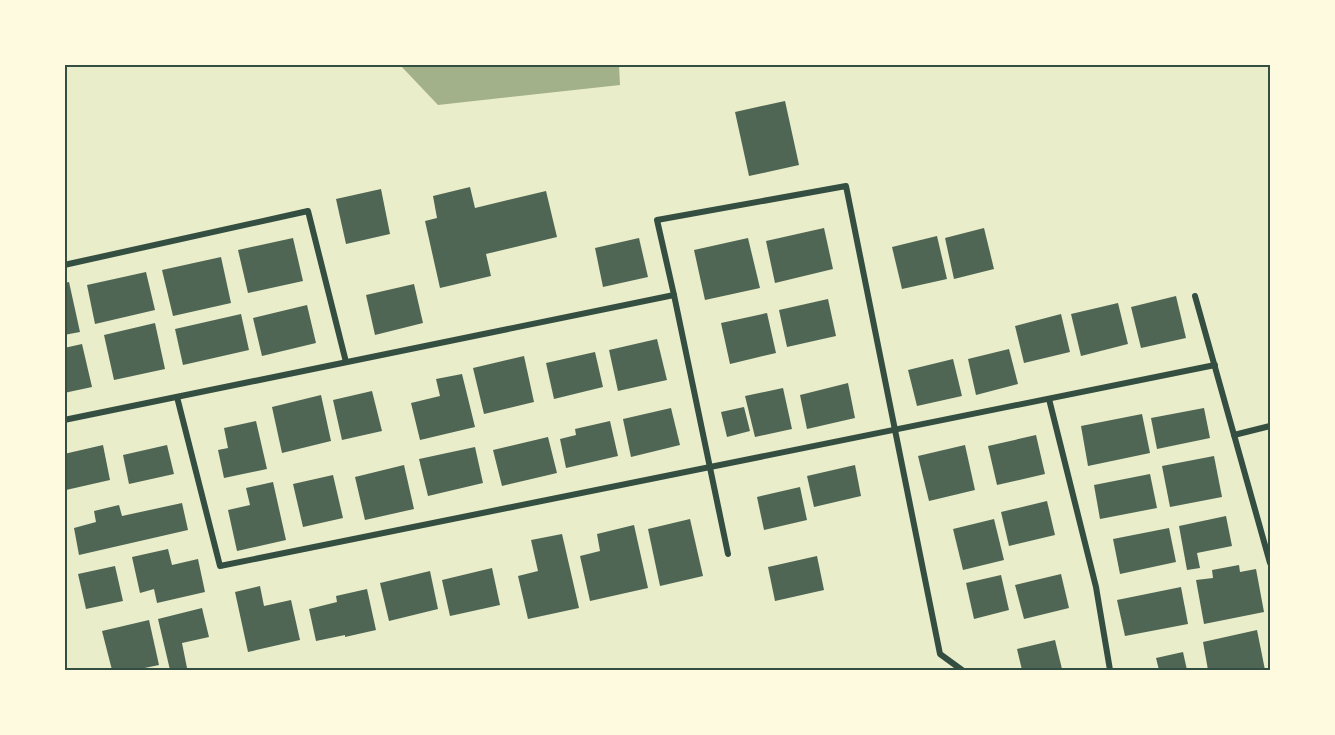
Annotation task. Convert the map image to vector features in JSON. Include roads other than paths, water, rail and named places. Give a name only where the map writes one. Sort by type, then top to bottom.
[{"type":"street","points":[[728,554],[657,220],[846,186],[940,654],[962,670]]},
{"type":"street","points":[[64,265],[308,211],[346,362]]},
{"type":"street","points":[[64,420],[674,295]]},
{"type":"street","points":[[1195,296],[1270,563]]},
{"type":"street","points":[[177,397],[220,566],[1215,366]]},
{"type":"street","points":[[1049,399],[1096,587],[1110,670]]},
{"type":"street","points":[[1234,435],[1270,426]]}]
